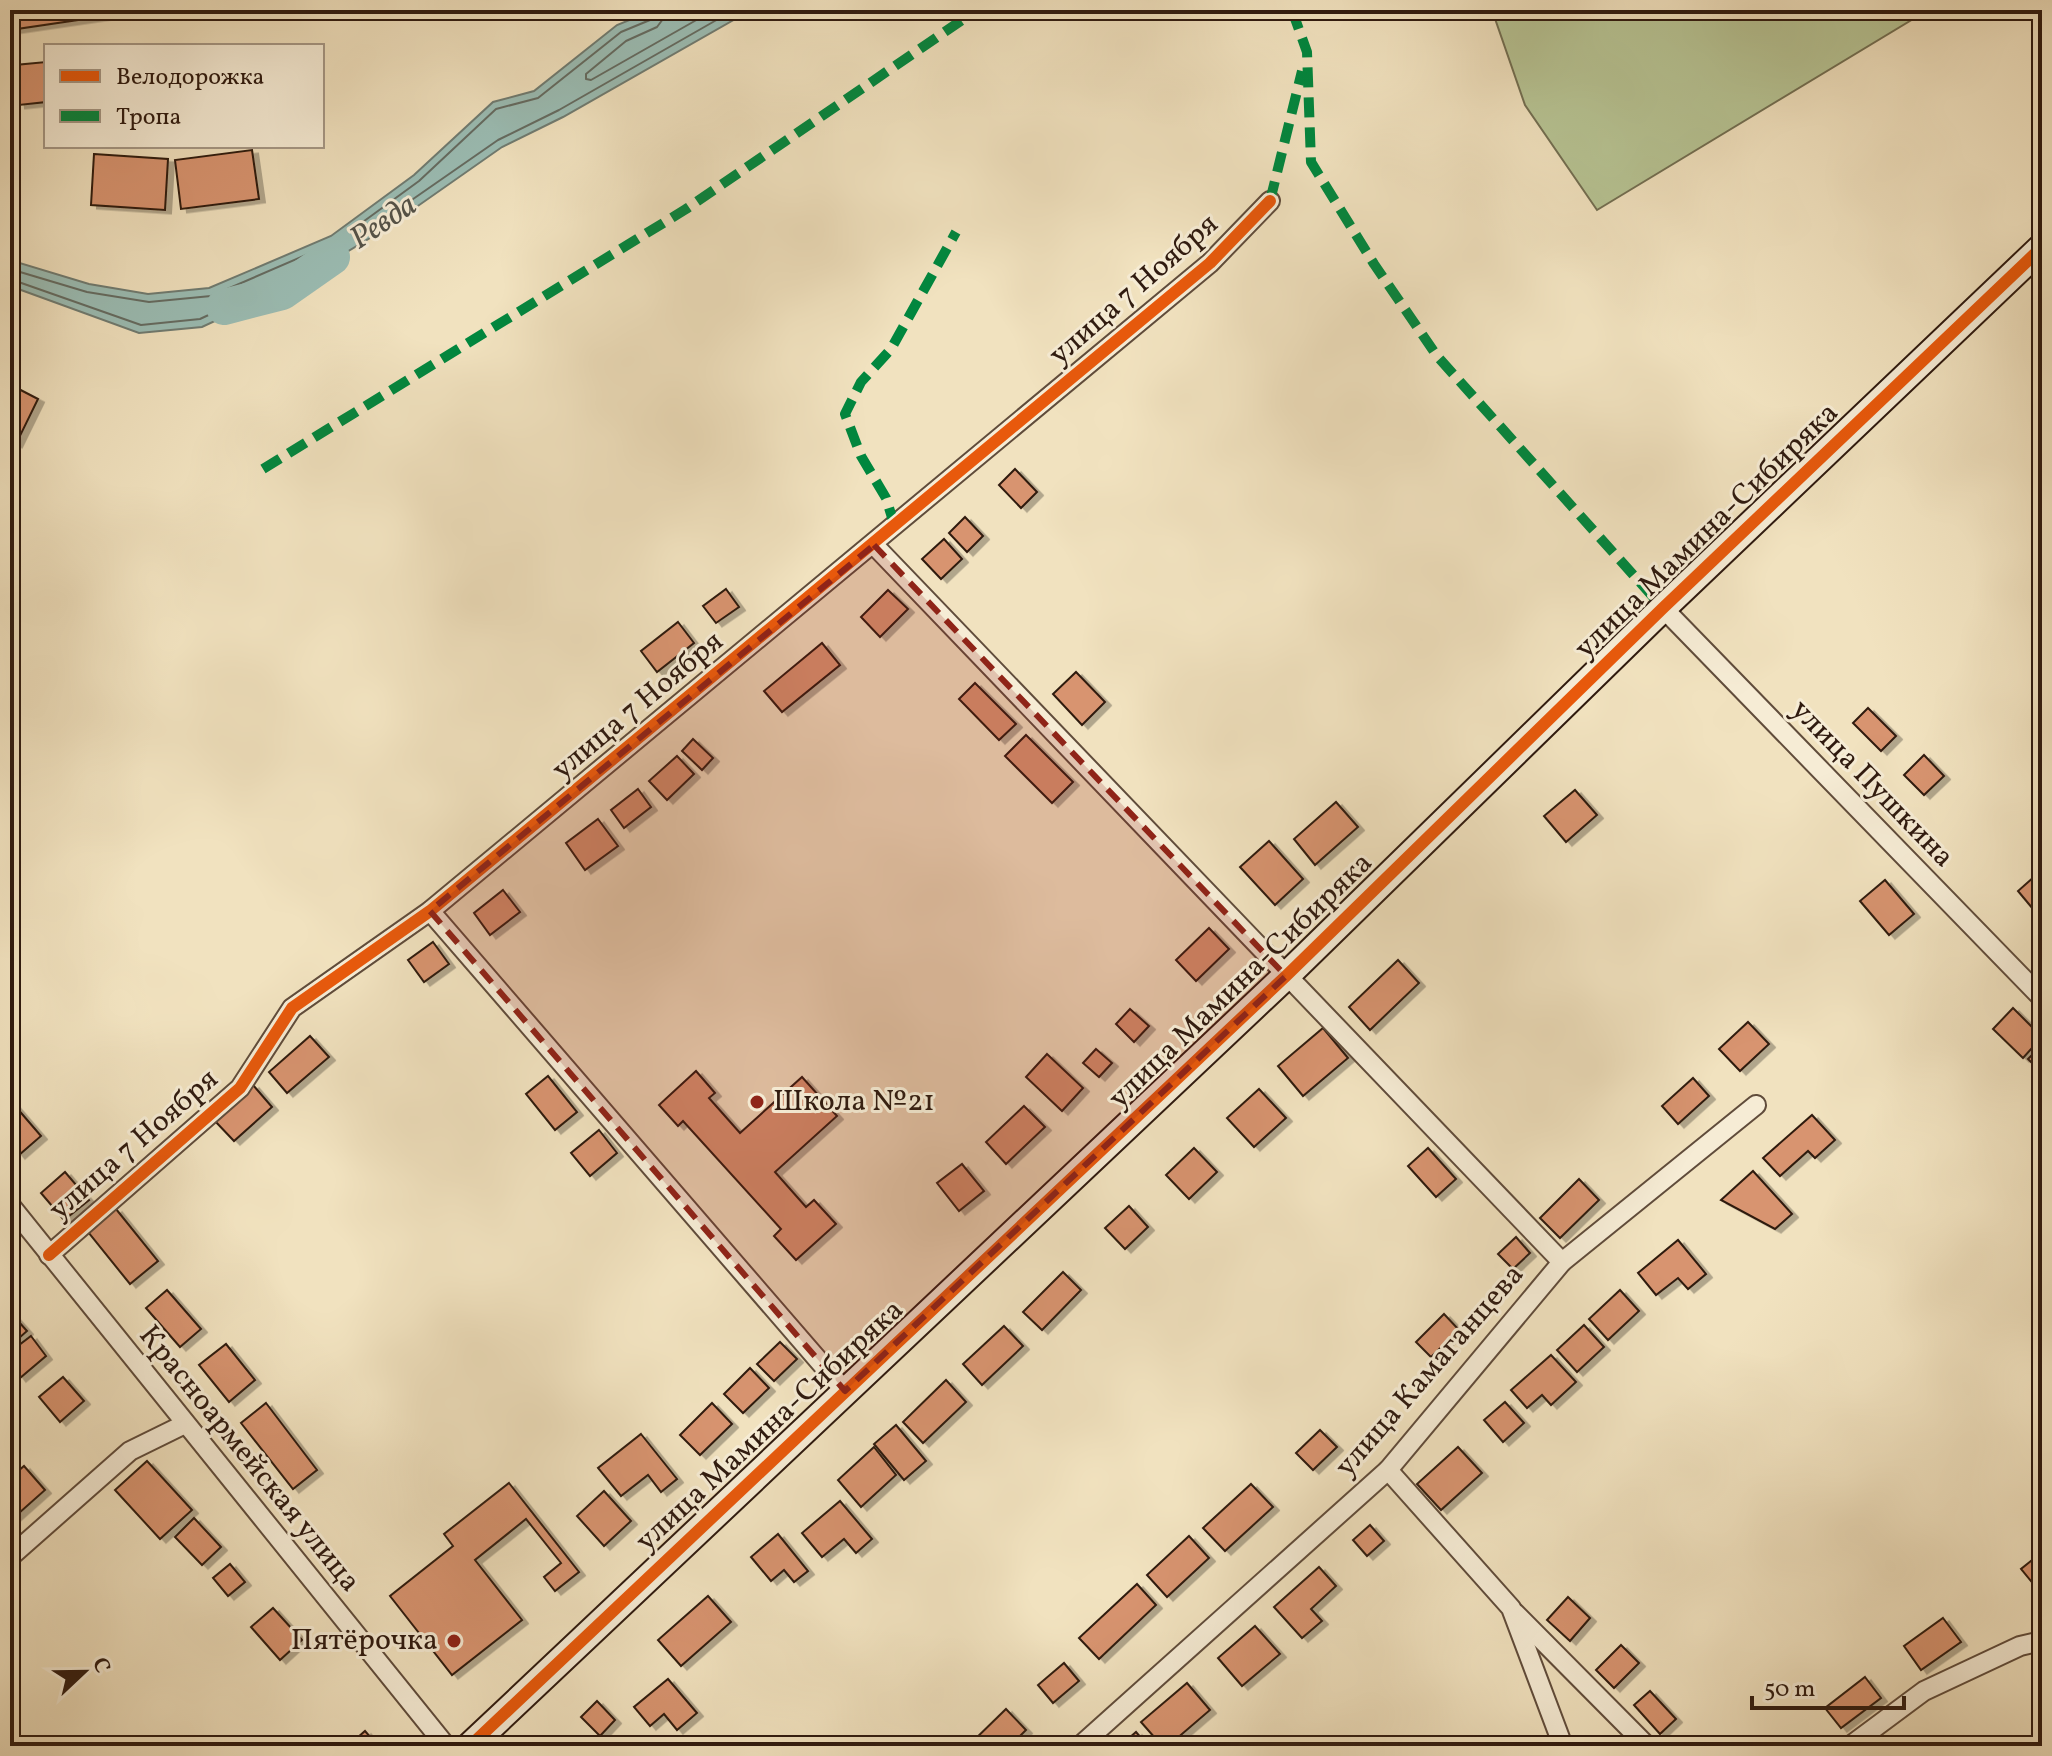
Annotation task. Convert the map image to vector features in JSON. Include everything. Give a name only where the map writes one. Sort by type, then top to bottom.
[{"type":"street","name":"улица 7 Ноября","points":[[49,1255],[240,1088],[292,1008],[430,911],[874,545],[1210,263],[1270,201]]},
{"type":"street","name":"улица Мамина-Сибиряка","points":[[470,1746],[1286,976],[1663,608],[2042,247]]},
{"type":"street","points":[[874,545],[1562,1262]]},
{"type":"street","name":"улица Пушкина","points":[[1663,608],[2042,998]]},
{"type":"street","points":[[430,911],[845,1391]]},
{"type":"street","name":"улица Камаганцева","points":[[1080,1746],[1388,1470],[1562,1262],[1756,1105]]},
{"type":"street","name":"Красноармейская улица","points":[[10,1205],[446,1746]]},
{"type":"street","points":[[10,1557],[130,1451],[185,1424]]},
{"type":"street","points":[[1388,1470],[1511,1608],[1647,1746]]},
{"type":"street","points":[[1511,1608],[1563,1746]]},
{"type":"street","points":[[1850,1746],[1924,1691],[2020,1646],[2042,1641]]},
{"type":"highlighted area","points":[[874,545],[1286,976],[845,1391],[430,911]]},
{"type":"green space","points":[[1492,10],[1928,10],[1597,210],[1525,105]]},
{"type":"water","points":[[654,10],[751,10],[563,117],[502,147],[385,229],[292,285],[202,327],[139,333],[10,286],[10,260],[89,284],[148,294],[209,288],[331,236],[414,175],[493,102],[534,91],[617,25]]},
{"type":"building","points":[[10,10],[146,10],[10,30]]},
{"type":"building","points":[[44,62],[44,102],[19,105],[15,65]]},
{"type":"building","points":[[252,150],[259,199],[181,209],[175,160]]},
{"type":"building","points":[[94,154],[168,159],[165,210],[91,205]]},
{"type":"building","points":[[11,385],[38,399],[16,444],[10,441]]},
{"type":"building","points":[[1015,469],[1037,492],[1021,508],[999,485]]},
{"type":"building","points":[[965,517],[983,536],[967,552],[949,533]]},
{"type":"building","points":[[944,539],[962,559],[941,579],[922,559]]},
{"type":"building","points":[[726,589],[739,607],[716,623],[703,606]]},
{"type":"building","points":[[888,590],[908,609],[880,637],[861,617]]},
{"type":"building","points":[[678,622],[694,643],[657,672],[641,651]]},
{"type":"building","points":[[822,643],[840,665],[782,712],[764,691]]},
{"type":"building","points":[[1076,672],[1105,702],[1082,725],[1053,694]]},
{"type":"building","points":[[975,683],[1016,724],[999,740],[959,699]]},
{"type":"building","points":[[1868,708],[1896,736],[1881,751],[1853,723]]},
{"type":"building","points":[[1026,735],[1073,782],[1052,803],[1005,756]]},
{"type":"building","points":[[693,739],[713,758],[702,770],[682,751]]},
{"type":"building","points":[[1924,755],[1944,776],[1924,795],[1904,775]]},
{"type":"building","points":[[677,756],[694,774],[667,800],[649,781]]},
{"type":"building","points":[[638,789],[651,807],[624,828],[611,810]]},
{"type":"building","points":[[1575,790],[1597,815],[1566,842],[1544,816]]},
{"type":"building","points":[[1336,802],[1358,827],[1315,865],[1294,839]]},
{"type":"building","points":[[598,819],[618,846],[585,870],[566,843]]},
{"type":"building","points":[[1269,841],[1303,879],[1275,905],[1240,867]]},
{"type":"building","points":[[2035,876],[2042,884],[2042,902],[2033,909],[2018,891]]},
{"type":"building","points":[[1885,880],[1914,914],[1889,935],[1860,901]]},
{"type":"building","points":[[503,890],[520,912],[490,935],[474,913]]},
{"type":"building","points":[[1209,928],[1229,949],[1196,981],[1176,960]]},
{"type":"building","points":[[433,942],[449,964],[424,982],[408,960]]},
{"type":"building","points":[[1398,960],[1419,983],[1370,1030],[1349,1007]]},
{"type":"building","points":[[2013,1008],[2042,1037],[2023,1058],[1993,1029]]},
{"type":"building","points":[[1130,1009],[1149,1026],[1134,1042],[1116,1024]]},
{"type":"building","points":[[1748,1022],[1769,1044],[1740,1071],[1719,1049]]},
{"type":"building","points":[[1323,1028],[1348,1058],[1303,1096],[1278,1066]]},
{"type":"building","points":[[310,1036],[329,1057],[287,1093],[269,1072]]},
{"type":"building","points":[[2042,1045],[2042,1073],[2028,1059]]},
{"type":"building","points":[[1096,1049],[1112,1063],[1099,1077],[1083,1063]]},
{"type":"building","points":[[1047,1054],[1083,1088],[1062,1111],[1026,1077]]},
{"type":"building","points":[[696,1071],[715,1093],[709,1098],[740,1133],[802,1077],[837,1116],[775,1172],[806,1207],[814,1200],[836,1224],[796,1260],[774,1236],[781,1229],[683,1121],[678,1126],[659,1105]]},
{"type":"building","points":[[548,1076],[577,1112],[555,1130],[526,1094]]},
{"type":"building","points":[[1693,1078],[1709,1096],[1678,1124],[1662,1106]]},
{"type":"building","points":[[253,1085],[272,1107],[234,1141],[214,1120]]},
{"type":"building","points":[[1259,1089],[1286,1118],[1254,1147],[1227,1118]]},
{"type":"building","points":[[10,1100],[41,1136],[19,1155],[10,1144]]},
{"type":"building","points":[[1024,1106],[1045,1127],[1006,1164],[986,1142]]},
{"type":"building","points":[[1812,1115],[1835,1140],[1815,1158],[1808,1151],[1780,1176],[1763,1158]]},
{"type":"building","points":[[599,1130],[617,1153],[590,1176],[571,1153]]},
{"type":"building","points":[[1194,1148],[1217,1172],[1189,1199],[1166,1175]]},
{"type":"building","points":[[1428,1148],[1456,1179],[1436,1197],[1408,1166]]},
{"type":"building","points":[[962,1164],[984,1191],[959,1211],[937,1183]]},
{"type":"building","points":[[1753,1171],[1792,1214],[1775,1229],[1721,1200]]},
{"type":"building","points":[[65,1172],[89,1200],[64,1220],[41,1193]]},
{"type":"building","points":[[1579,1179],[1599,1200],[1560,1238],[1540,1218]]},
{"type":"building","points":[[1129,1206],[1148,1227],[1125,1249],[1105,1228]]},
{"type":"building","points":[[116,1209],[158,1261],[130,1284],[88,1232]]},
{"type":"building","points":[[1516,1237],[1530,1253],[1513,1269],[1498,1254]]},
{"type":"building","points":[[1678,1240],[1706,1274],[1688,1289],[1678,1278],[1656,1295],[1638,1273]]},
{"type":"building","points":[[1063,1272],[1081,1290],[1042,1330],[1023,1312]]},
{"type":"building","points":[[167,1290],[201,1329],[180,1347],[146,1308]]},
{"type":"building","points":[[1620,1290],[1639,1311],[1608,1340],[1589,1319]]},
{"type":"building","points":[[10,1312],[27,1331],[10,1346]]},
{"type":"building","points":[[1444,1314],[1459,1330],[1431,1357],[1416,1342]]},
{"type":"building","points":[[1584,1325],[1604,1347],[1577,1372],[1557,1350]]},
{"type":"building","points":[[1004,1326],[1023,1346],[982,1385],[963,1364]]},
{"type":"building","points":[[31,1336],[46,1356],[20,1378],[10,1365],[10,1352]]},
{"type":"building","points":[[780,1342],[797,1359],[774,1381],[757,1364]]},
{"type":"building","points":[[226,1344],[255,1380],[229,1402],[199,1365]]},
{"type":"building","points":[[1551,1355],[1576,1382],[1551,1405],[1542,1395],[1527,1408],[1511,1390]]},
{"type":"building","points":[[750,1368],[769,1388],[743,1413],[724,1394]]},
{"type":"building","points":[[63,1377],[84,1401],[60,1422],[39,1397]]},
{"type":"building","points":[[946,1380],[966,1402],[923,1443],[903,1422]]},
{"type":"building","points":[[1505,1402],[1524,1423],[1503,1442],[1484,1420]]},
{"type":"building","points":[[266,1403],[317,1470],[293,1489],[241,1423]]},
{"type":"building","points":[[712,1403],[732,1424],[700,1455],[680,1435]]},
{"type":"building","points":[[896,1425],[926,1461],[904,1480],[874,1444]]},
{"type":"building","points":[[1320,1430],[1337,1447],[1313,1470],[1296,1453]]},
{"type":"building","points":[[641,1434],[677,1479],[661,1492],[648,1475],[621,1496],[598,1468]]},
{"type":"building","points":[[874,1447],[896,1475],[861,1507],[838,1480]]},
{"type":"building","points":[[1458,1447],[1482,1473],[1441,1510],[1417,1484]]},
{"type":"building","points":[[147,1461],[192,1510],[160,1539],[115,1490]]},
{"type":"building","points":[[24,1466],[45,1490],[10,1521],[10,1478]]},
{"type":"building","points":[[509,1483],[579,1572],[555,1591],[544,1577],[561,1563],[526,1519],[475,1560],[522,1620],[452,1675],[390,1596],[453,1546],[444,1534]]},
{"type":"building","points":[[1251,1484],[1273,1507],[1225,1551],[1203,1528]]},
{"type":"building","points":[[604,1491],[631,1521],[604,1546],[577,1516]]},
{"type":"building","points":[[840,1501],[872,1539],[856,1553],[844,1539],[822,1557],[802,1533]]},
{"type":"building","points":[[194,1518],[221,1547],[202,1565],[175,1537]]},
{"type":"building","points":[[1370,1525],[1384,1541],[1367,1556],[1353,1540]]},
{"type":"building","points":[[778,1534],[808,1571],[794,1582],[784,1570],[771,1581],[751,1557]]},
{"type":"building","points":[[1189,1536],[1209,1558],[1167,1597],[1147,1575]]},
{"type":"building","points":[[2042,1552],[2042,1590],[2040,1592],[2021,1569]]},
{"type":"building","points":[[230,1564],[245,1582],[228,1596],[213,1578]]},
{"type":"building","points":[[1319,1567],[1336,1586],[1311,1609],[1322,1621],[1302,1638],[1274,1607]]},
{"type":"building","points":[[1137,1584],[1156,1605],[1099,1659],[1079,1638]]},
{"type":"building","points":[[708,1596],[731,1622],[681,1666],[658,1640]]},
{"type":"building","points":[[1568,1597],[1590,1618],[1570,1641],[1547,1620]]},
{"type":"building","points":[[273,1608],[302,1640],[280,1660],[251,1627]]},
{"type":"building","points":[[1943,1618],[1961,1642],[1921,1670],[1904,1646]]},
{"type":"building","points":[[1255,1626],[1280,1654],[1242,1686],[1218,1658]]},
{"type":"building","points":[[1621,1645],[1639,1663],[1614,1688],[1596,1670]]},
{"type":"building","points":[[1064,1663],[1079,1681],[1053,1703],[1038,1685]]},
{"type":"building","points":[[1865,1677],[1881,1698],[1841,1728],[1825,1708]]},
{"type":"building","points":[[668,1679],[697,1713],[677,1730],[664,1714],[650,1726],[634,1707]]},
{"type":"building","points":[[1187,1683],[1210,1710],[1168,1746],[1162,1746],[1141,1722]]},
{"type":"building","points":[[1650,1691],[1676,1719],[1660,1734],[1634,1705]]},
{"type":"building","points":[[597,1701],[615,1720],[600,1736],[581,1717]]},
{"type":"building","points":[[1006,1709],[1026,1730],[1010,1746],[968,1746]]},
{"type":"building","points":[[365,1731],[378,1746],[348,1746]]},
{"type":"building","points":[[1136,1732],[1148,1746],[1120,1746]]},
{"type":"waterway","name":"Ревда","points":[[224,307],[282,292],[332,257]]},
{"type":"marked path","points":[[263,469],[686,209],[981,10]]},
{"type":"marked path","points":[[1292,10],[1307,52],[1311,162],[1374,264],[1437,356],[1663,608]]},
{"type":"marked path","points":[[1270,201],[1302,71]]},
{"type":"marked path","points":[[895,527],[886,498],[861,456],[845,414],[861,382],[891,349],[956,232]]},
{"type":"cycle path","points":[[49,1255],[240,1088],[292,1008],[430,911],[1210,263],[1270,201]]},
{"type":"cycle path","points":[[470,1746],[1286,976],[1663,608],[2042,247]]},
{"type":"place","name":"Школа №21","points":[[757,1102]]},
{"type":"place","name":"Пятёрочка","points":[[454,1641]]}]
